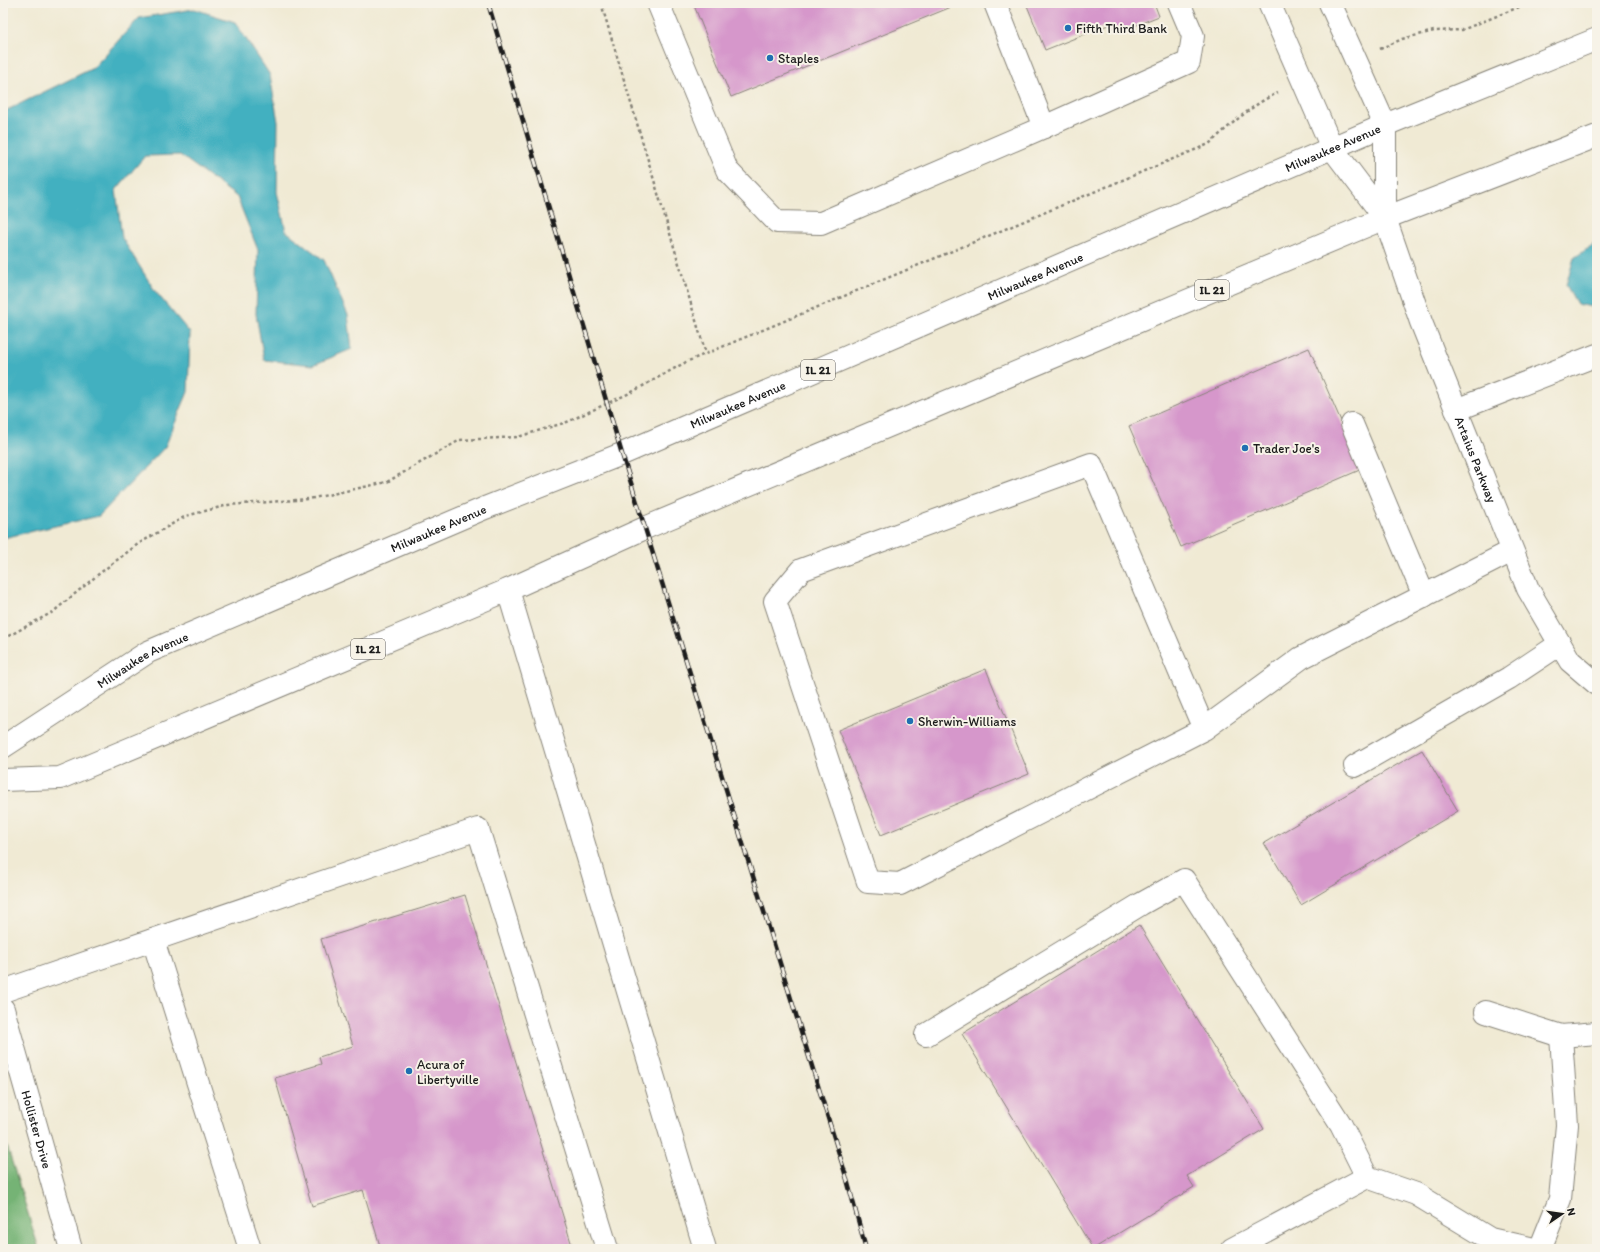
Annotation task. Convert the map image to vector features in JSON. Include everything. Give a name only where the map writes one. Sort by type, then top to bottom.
[{"type":"main road","points":[[658,3],[727,170],[777,222],[821,223],[1044,127],[1189,62],[1193,36],[1179,3]]},
{"type":"main road","points":[[995,3],[1044,127]]},
{"type":"main road","points":[[1269,3],[1332,148],[1385,218]]},
{"type":"main road","points":[[1330,3],[1385,125],[1385,218]]},
{"type":"main road","name":"Milwaukee Avenue","points":[[3,747],[148,652],[485,508],[622,454],[1385,125],[1597,39]]},
{"type":"main road","name":"IL 21","points":[[3,780],[60,778],[508,590],[645,528],[1385,218],[1597,136]]},
{"type":"main road","name":"Artaius Parkway","points":[[1385,218],[1421,322],[1528,589],[1570,661],[1597,684]]},
{"type":"main road","points":[[1456,410],[1597,355]]},
{"type":"main road","points":[[1352,424],[1424,596]]},
{"type":"main road","points":[[1204,728],[1091,464],[801,570],[775,601],[868,882],[900,884],[1204,728],[1300,658],[1512,551]]},
{"type":"main road","points":[[508,590],[705,1249]]},
{"type":"main road","points":[[1355,766],[1509,678],[1560,644]]},
{"type":"main road","points":[[3,991],[478,829],[607,1249]]},
{"type":"main road","points":[[926,1035],[1141,904],[1184,880],[1341,1125],[1367,1177],[1416,1194],[1490,1239],[1534,1249]]},
{"type":"main road","points":[[153,940],[250,1249]]},
{"type":"main road","name":"Hollister Drive","points":[[3,1009],[72,1249]]},
{"type":"main road","points":[[1486,1012],[1561,1036],[1597,1033]]},
{"type":"main road","points":[[1540,1249],[1560,1199],[1567,1125],[1561,1036]]},
{"type":"main road","points":[[1232,1249],[1367,1177]]},
{"type":"path","points":[[601,3],[706,354]]},
{"type":"path","points":[[1402,39],[1434,31],[1462,30],[1529,3]]},
{"type":"path","points":[[3,639],[53,612],[138,544],[186,516],[228,505],[309,499],[387,482],[460,440],[518,437],[567,422],[632,392],[686,362],[1209,144],[1270,96]]},
{"type":"green space","points":[[3,1133],[39,1249],[3,1249]]},
{"type":"water","points":[[194,9],[235,22],[270,75],[278,122],[277,192],[286,231],[324,260],[348,315],[352,349],[313,365],[264,360],[256,314],[258,250],[237,197],[180,155],[145,156],[116,190],[122,238],[155,291],[190,333],[188,392],[165,447],[99,516],[3,538],[3,112],[93,68],[139,18]]},
{"type":"water","points":[[1597,242],[1597,308],[1577,304],[1566,285],[1574,258]]},
{"type":"building","name":"Staples","points":[[693,3],[961,3],[731,97]]},
{"type":"building","name":"Fifth Third Bank","points":[[1026,3],[1154,3],[1159,16],[1119,32],[1108,25],[1045,50]]},
{"type":"building","name":"Trader Joe's","points":[[1309,348],[1362,469],[1181,547],[1129,426]]},
{"type":"building","points":[[986,669],[1029,774],[881,835],[838,730]]},
{"type":"building","points":[[1422,750],[1458,811],[1301,905],[1264,843]]},
{"type":"building","name":"Acura of Libertyville","points":[[465,895],[573,1249],[381,1249],[363,1190],[312,1206],[275,1078],[321,1064],[319,1057],[353,1046],[321,939]]},
{"type":"building","points":[[1139,925],[1264,1129],[1187,1176],[1194,1187],[1093,1249],[962,1034]]},
{"type":"railway","points":[[488,3],[622,454],[846,1176],[866,1249]]},
{"type":"place","name":"Fifth Third Bank","points":[[1068,28]]},
{"type":"place","name":"Staples","points":[[770,58]]},
{"type":"place","name":"Trader Joe's","points":[[1245,448]]},
{"type":"place","name":"Sherwin-Williams","points":[[910,721]]},
{"type":"place","name":"Acura of Libertyville","points":[[409,1071]]}]
